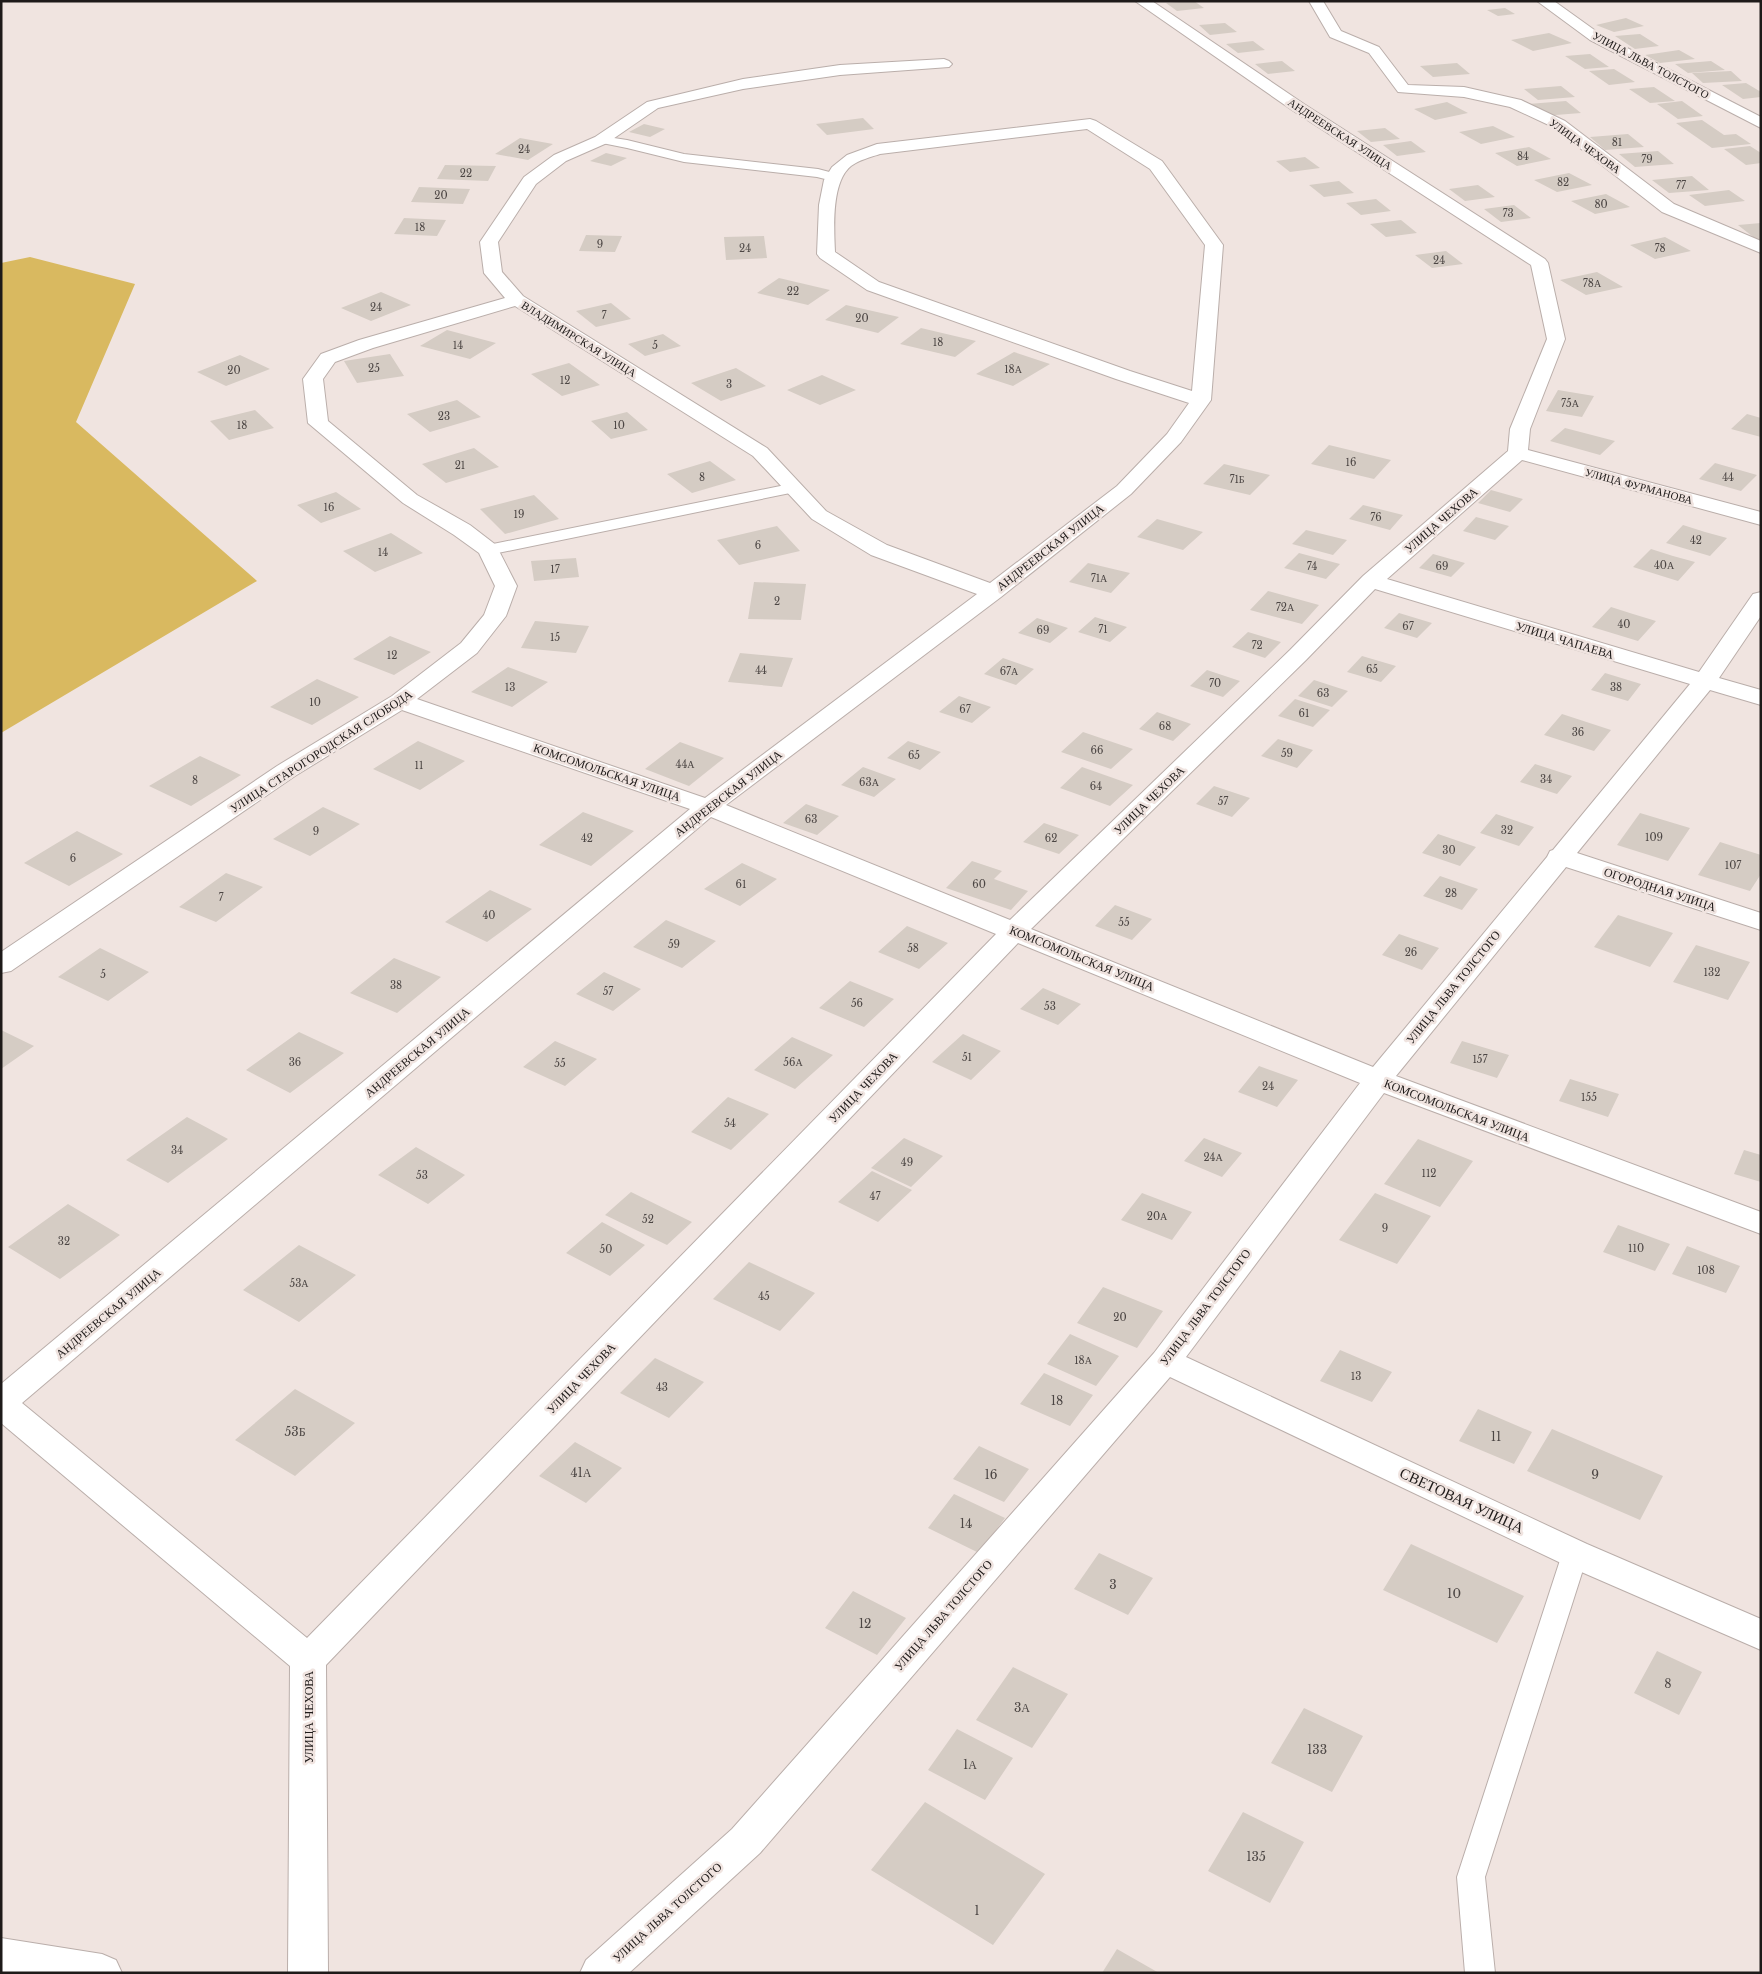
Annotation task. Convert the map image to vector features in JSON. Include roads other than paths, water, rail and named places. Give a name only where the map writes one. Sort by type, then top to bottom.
[{"type":"street","name":"АНДРЕЕВСКАЯ УЛИЦА","points":[[1142,1],[1298,107],[1539,263],[1556,339],[1520,429],[1518,453]]},
{"type":"street","name":"УЛИЦА ЧЕХОВА","points":[[1316,1],[1335,34],[1374,50],[1402,89],[1464,92],[1515,103],[1558,124],[1668,208],[1761,248]]},
{"type":"street","name":"УЛИЦА ЛЬВА ТОЛСТОГО","points":[[1544,1],[1595,37],[1761,123]]},
{"type":"street","name":"ВЛАДИМИРСКАЯ УЛИЦА","points":[[944,64],[840,70],[743,84],[653,105],[601,140],[560,158],[530,181],[488,242],[493,273],[517,300],[760,452],[819,514],[879,550],[993,592]]},
{"type":"street","points":[[1090,124],[1156,165],[1214,245],[1201,400],[1123,375],[873,286],[826,254],[826,218],[833,177],[844,163],[877,149],[1090,124]]},
{"type":"street","name":"УЛИЦА СТАРОГОРОДСКАЯ СЛОБОДА","points":[[1,965],[286,771],[400,701],[468,648],[494,616],[506,586],[488,550],[462,530],[410,499],[318,423],[313,379],[328,358],[366,344],[517,300]]},
{"type":"street","name":"АНДРЕЕВСКАЯ УЛИЦА","points":[[1,1404],[708,807],[993,592],[1124,490],[1174,438],[1201,400]]},
{"type":"street","name":"УЛИЦА ЧЕХОВА","points":[[308,1973],[308,1660],[1015,930],[1291,662],[1371,581],[1518,453]]},
{"type":"street","name":"УЛИЦА ФУРМАНОВА","points":[[1518,453],[1761,519]]},
{"type":"street","name":"УЛИЦА ЧАПАЕВА","points":[[1371,581],[1761,698]]},
{"type":"street","name":"УЛИЦА ЛЬВА ТОЛСТОГО","points":[[600,1973],[746,1840],[1165,1361],[1378,1080],[1559,856],[1704,682],[1761,599]]},
{"type":"street","name":"КОМСОМОЛЬСКАЯ УЛИЦА","points":[[400,701],[708,807],[1015,930],[1378,1080],[1761,1224]]},
{"type":"street","name":"ОГОРОДНАЯ УЛИЦА","points":[[1559,856],[1761,922]]},
{"type":"street","name":"СВЕТОВАЯ УЛИЦА","points":[[1165,1361],[1575,1554],[1761,1635]]},
{"type":"street","points":[[1,1404],[308,1660]]},
{"type":"street","points":[[1,1956],[102,1973]]},
{"type":"lane","points":[[601,140],[684,158],[833,177]]},
{"type":"lane","points":[[488,550],[796,488]]},
{"type":"lane","points":[[1480,1973],[1471,1877],[1575,1554]]}]
